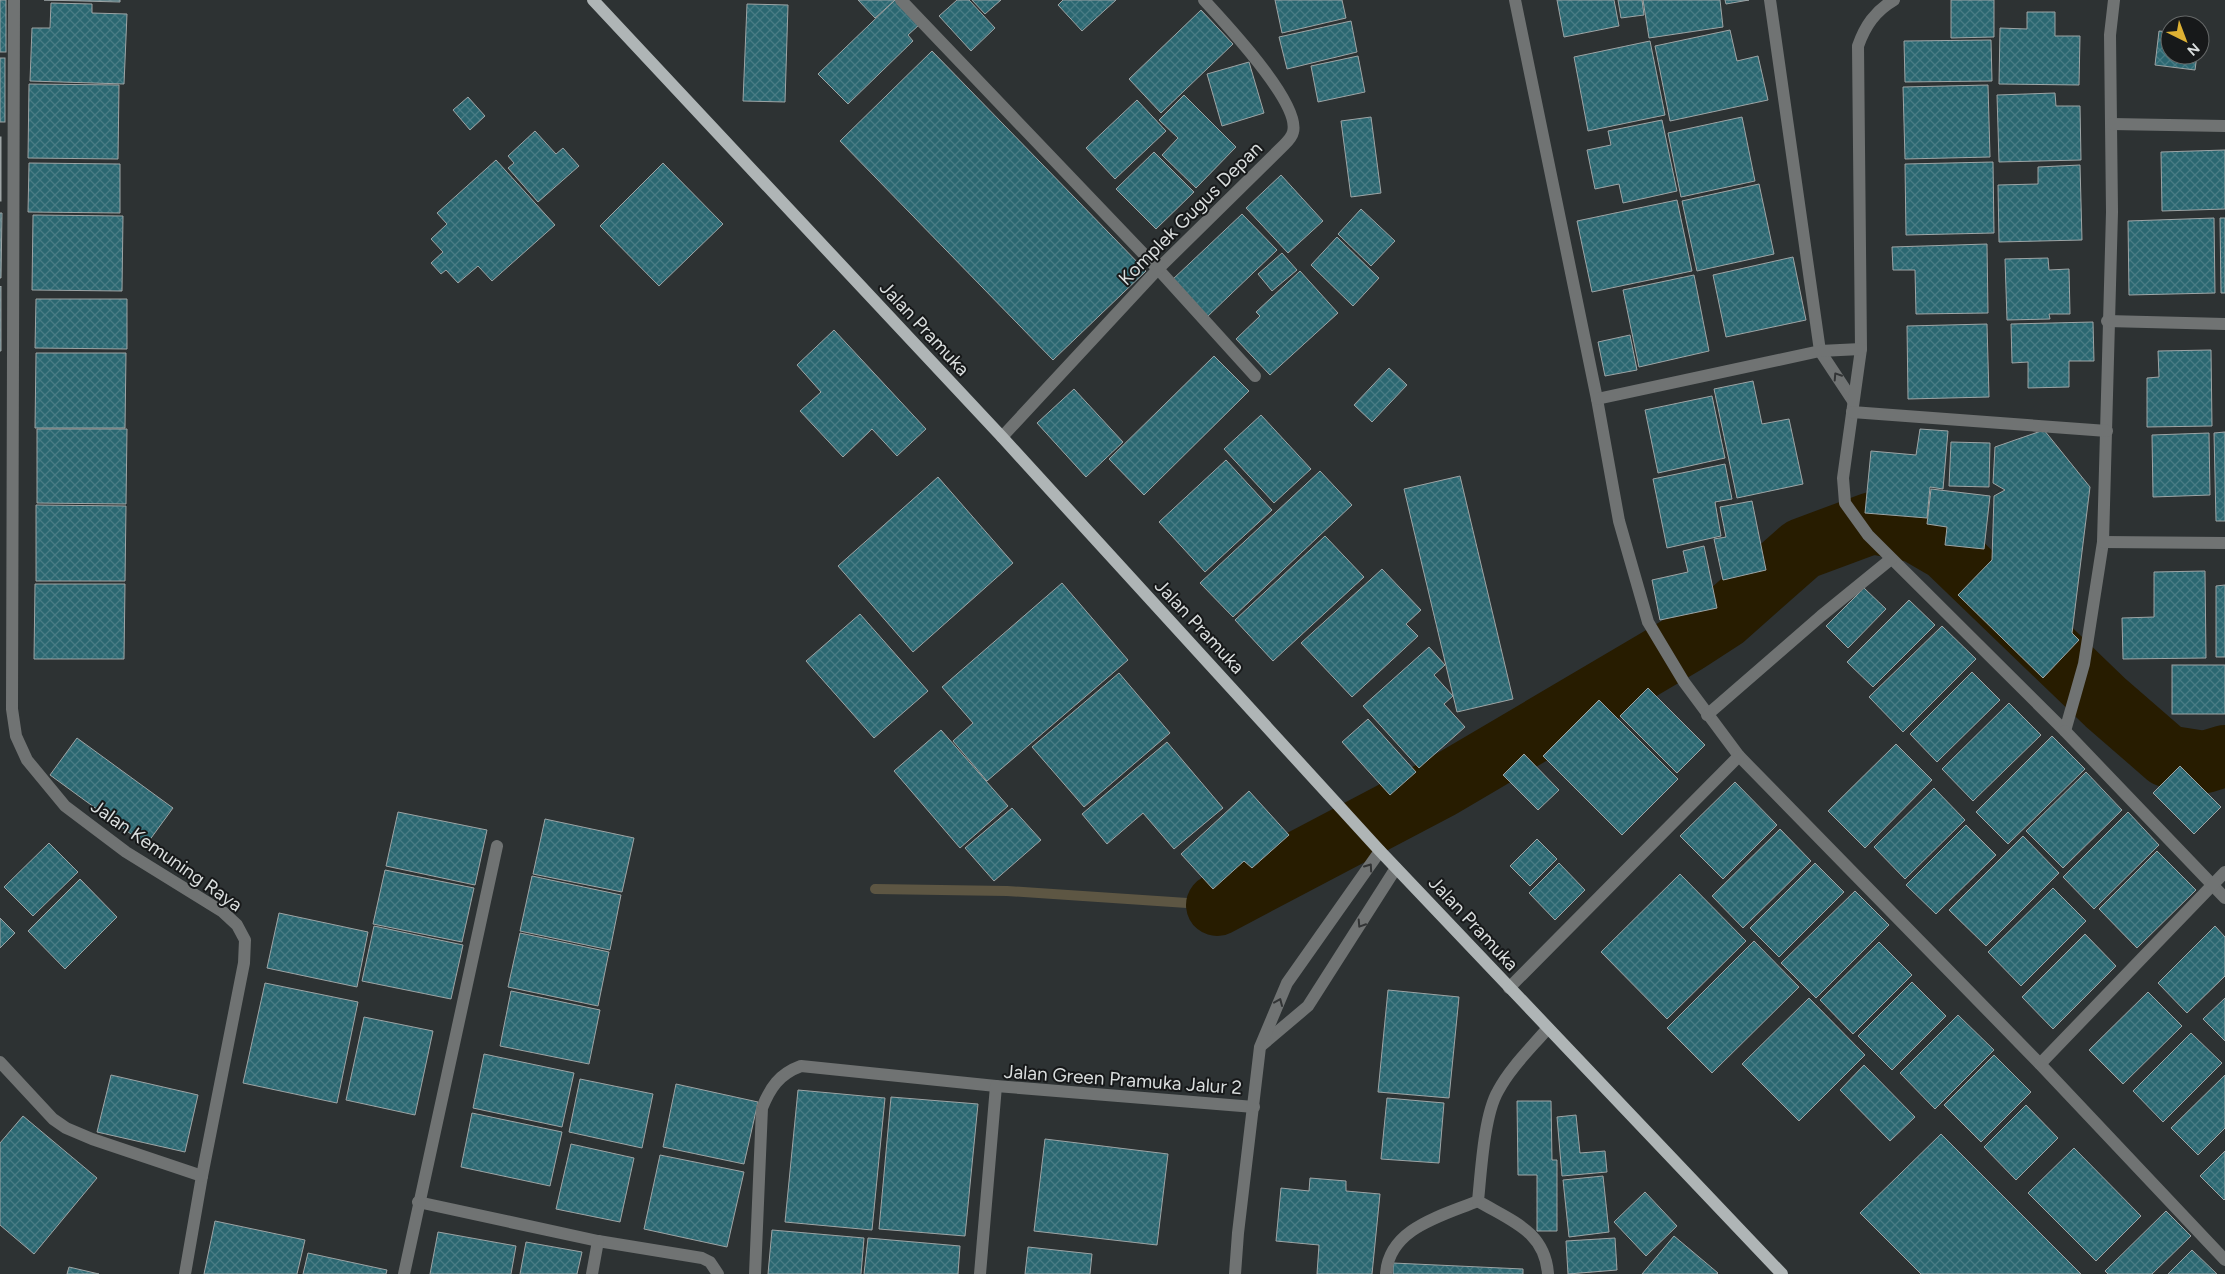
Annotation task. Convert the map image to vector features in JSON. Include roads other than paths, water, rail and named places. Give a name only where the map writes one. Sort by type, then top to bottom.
[{"type":"main road","name":"Jalan Pramuka","points":[[593,0],[1002,438],[1376,847],[1782,1274]]},
{"type":"street","name":"Jalan Kemuning Raya","points":[[14,0],[12,709],[16,736],[27,760],[65,806],[126,852],[223,912],[237,925],[245,940],[244,963],[202,1176],[185,1274]]},
{"type":"street","points":[[900,0],[1158,270],[1255,376]]},
{"type":"street","name":"Komplek Gugus Depan","points":[[1002,438],[1158,270],[1284,145],[1293,133],[1293,122],[1278,90],[1246,46],[1204,0]]},
{"type":"street","points":[[1515,0],[1597,399],[1619,521],[1648,622],[1684,682],[1739,756],[2040,1064],[2225,1260]]},
{"type":"street","points":[[1770,0],[1820,351],[1853,406]]},
{"type":"street","points":[[1894,0],[1872,17],[1864,29],[1858,46],[1861,348],[1843,478],[1845,502],[1868,535],[2065,731],[2225,898]]},
{"type":"street","points":[[2065,731],[2084,664],[2103,542],[2112,212],[2110,35],[2114,0]]},
{"type":"street","points":[[2112,124],[2225,126]]},
{"type":"street","points":[[2108,321],[2225,324]]},
{"type":"street","points":[[1597,399],[1820,351],[1861,348]]},
{"type":"street","points":[[1853,406],[2107,431]]},
{"type":"street","points":[[2103,542],[2225,543]]},
{"type":"street","points":[[1708,715],[1821,616],[1892,559]]},
{"type":"street","points":[[1509,988],[1739,756]]},
{"type":"street","points":[[404,1274],[418,1202],[497,846]]},
{"type":"street","points":[[1235,1274],[1238,1233],[1260,1047],[1287,983],[1376,847]]},
{"type":"street","points":[[1260,1047],[1308,1006],[1396,868]]},
{"type":"street","points":[[2040,1064],[2225,872]]},
{"type":"street","points":[[1478,1201],[1486,1136],[1497,1092],[1512,1070],[1548,1028]]},
{"type":"street","points":[[0,1062],[53,1119],[66,1128],[92,1139],[202,1176]]},
{"type":"street","points":[[755,1274],[762,1108],[770,1090],[782,1075],[800,1066],[996,1086]]},
{"type":"street","name":"Jalan Green Pramuka Jalur 2","points":[[980,1274],[996,1086],[1254,1107]]},
{"type":"street","points":[[1386,1274],[1387,1261],[1394,1248],[1408,1231],[1478,1201]]},
{"type":"street","points":[[1478,1201],[1533,1234],[1547,1258],[1548,1274]]},
{"type":"street","points":[[418,1202],[598,1241],[702,1258],[710,1262],[718,1274]]},
{"type":"street","points":[[592,1274],[598,1241]]},
{"type":"waterway","points":[[1217,905],[1441,787],[1687,642],[1724,618],[1802,549],[1872,523],[1916,532],[1947,550],[2106,703],[2167,756],[2205,762],[2225,756]]},
{"type":"waterway","points":[[875,889],[1007,891],[1217,905]]}]
